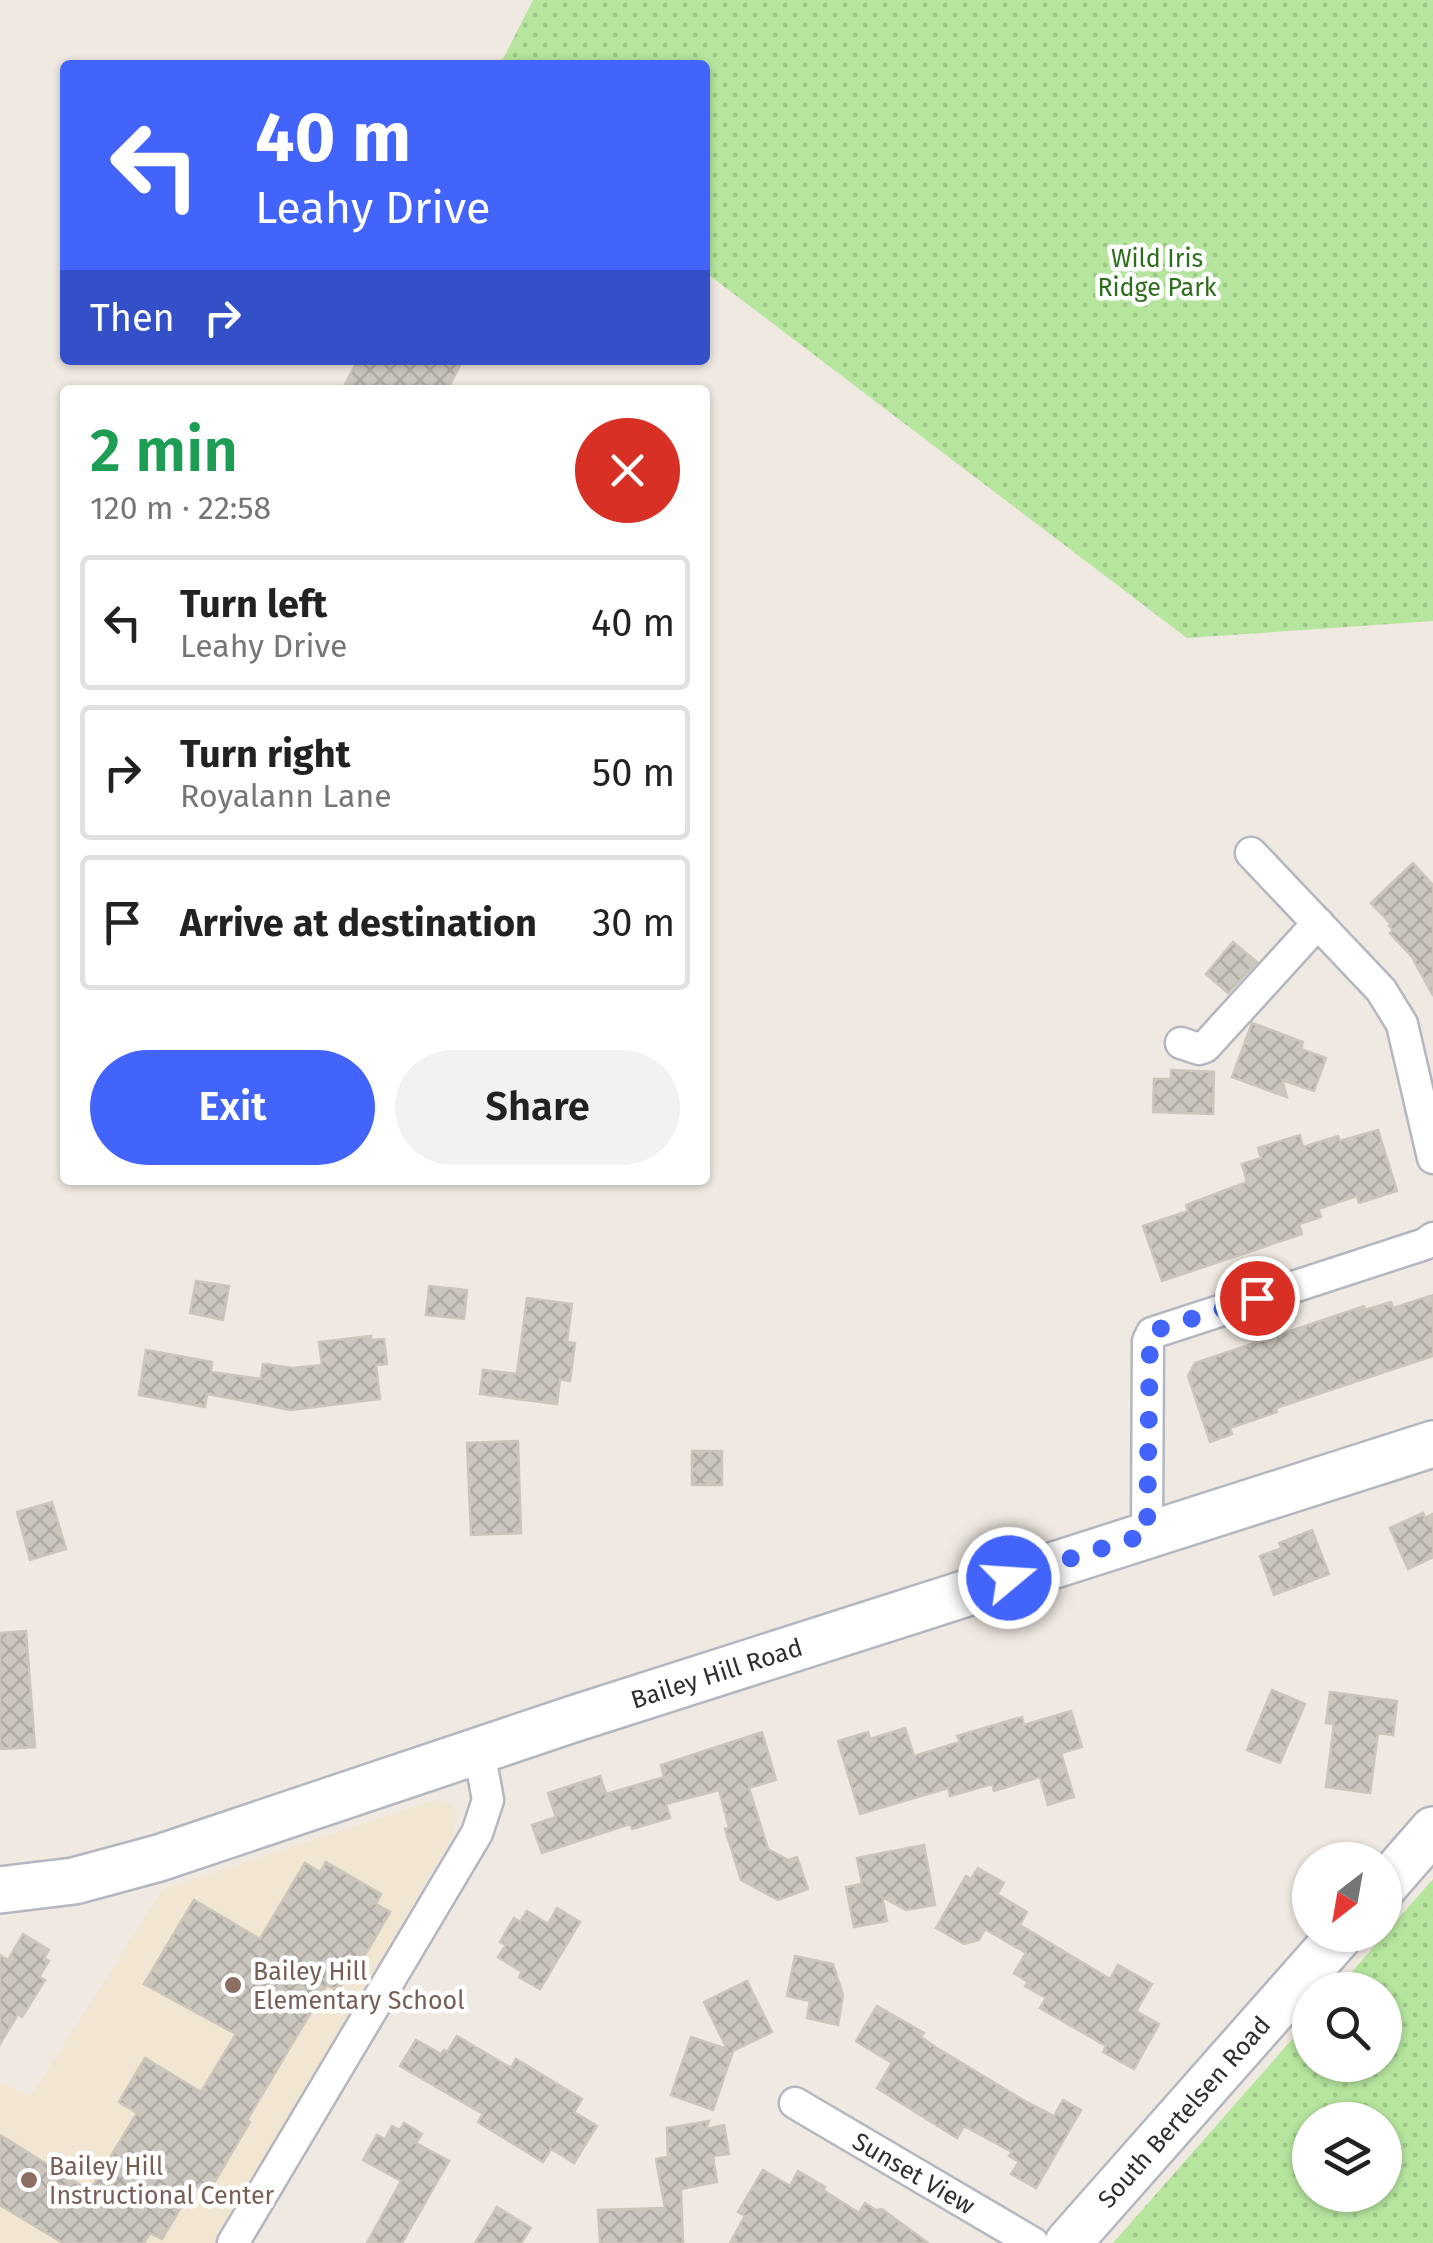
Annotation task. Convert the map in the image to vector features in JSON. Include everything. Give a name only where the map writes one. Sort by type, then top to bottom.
[{"type":"main road","name":"Bailey Hill Road","points":[[0,1890],[36,1888],[112,1872],[1433,1444]]},
{"type":"main road","points":[[1402,1866],[1433,1830]]},
{"type":"main road","name":"South Bertelsen Road","points":[[1068,2243],[1325,1952]]},
{"type":"street","points":[[1251,853],[1381,990],[1398,1014],[1433,1158]]},
{"type":"street","points":[[1181,1044],[1199,1049],[1205,1046],[1318,924]]},
{"type":"street","points":[[1147,1534],[1150,1336],[1156,1330],[1425,1244],[1433,1238]]},
{"type":"street","points":[[233,2243],[477,1833],[488,1800],[478,1751]]},
{"type":"street","name":"Sunset View","points":[[795,2103],[1032,2243]]},
{"type":"shaded area","name":"Bailey Hill Elementary School","points":[[438,1799],[457,1811],[453,1835],[216,2243],[0,2243],[0,2082],[31,2096],[163,1889]]},
{"type":"green space","name":"Wild Iris Ridge Park","points":[[533,0],[1433,0],[1433,621],[1187,638],[710,276],[710,60],[503,60]]},
{"type":"green space","points":[[1433,1879],[1433,2243],[1113,2243],[1292,2039],[1292,2082],[1402,2082],[1402,1972],[1352,1972],[1369,1952],[1402,1952],[1402,1914]]},
{"type":"building","points":[[355,365],[460,365],[450,385],[345,385]]},
{"type":"building","points":[[1413,863],[1433,885],[1433,996],[1412,957],[1390,933],[1391,924],[1371,903]]},
{"type":"building","points":[[1233,942],[1257,962],[1228,993],[1206,974]]},
{"type":"building","points":[[1252,1023],[1303,1042],[1301,1049],[1326,1058],[1314,1091],[1282,1080],[1287,1097],[1232,1077]]},
{"type":"building","points":[[1171,1070],[1214,1072],[1213,1114],[1153,1112],[1154,1079],[1171,1079]]},
{"type":"building","points":[[1378,1130],[1397,1191],[1359,1203],[1357,1196],[1318,1209],[1321,1217],[1299,1224],[1302,1234],[1162,1281],[1143,1226],[1188,1211],[1186,1205],[1247,1182],[1242,1164],[1261,1158],[1258,1148],[1300,1135],[1303,1147]]},
{"type":"building","points":[[196,1281],[229,1286],[223,1320],[190,1313]]},
{"type":"building","points":[[429,1286],[467,1290],[464,1319],[426,1315]]},
{"type":"building","points":[[1433,1295],[1433,1356],[1276,1408],[1277,1412],[1230,1428],[1232,1434],[1210,1442],[1188,1376],[1195,1363],[1364,1306],[1365,1310],[1391,1302],[1393,1308]]},
{"type":"building","points":[[527,1298],[572,1304],[567,1342],[575,1343],[570,1381],[560,1379],[557,1404],[480,1394],[483,1370],[517,1374]]},
{"type":"building","points":[[371,1336],[371,1340],[384,1339],[387,1364],[376,1365],[380,1399],[291,1410],[207,1394],[205,1407],[139,1395],[146,1350],[212,1362],[211,1372],[261,1379],[263,1364],[293,1368],[322,1365],[319,1342]]},
{"type":"building","points":[[518,1441],[521,1533],[471,1535],[467,1443]]},
{"type":"building","points":[[692,1451],[722,1451],[722,1485],[692,1485]]},
{"type":"building","points":[[52,1502],[66,1549],[30,1560],[17,1512]]},
{"type":"building","points":[[1423,1513],[1425,1518],[1433,1514],[1433,1557],[1408,1569],[1390,1528]]},
{"type":"building","points":[[1312,1530],[1329,1574],[1274,1595],[1260,1556],[1282,1548],[1279,1543]]},
{"type":"building","points":[[26,1631],[35,1747],[0,1749],[0,1633]]},
{"type":"building","points":[[1272,1690],[1305,1704],[1280,1763],[1247,1750]]},
{"type":"building","points":[[1330,1692],[1397,1701],[1393,1735],[1378,1733],[1370,1793],[1326,1787],[1334,1724],[1326,1723]]},
{"type":"building","points":[[1071,1711],[1082,1747],[1061,1753],[1074,1797],[1048,1805],[1040,1777],[994,1791],[992,1784],[950,1796],[948,1788],[860,1814],[838,1741],[868,1732],[870,1739],[905,1728],[914,1756],[960,1742],[957,1736],[1022,1717],[1024,1725]]},
{"type":"building","points":[[762,1732],[776,1780],[749,1788],[768,1849],[788,1860],[797,1857],[808,1889],[778,1900],[741,1880],[725,1829],[729,1828],[719,1790],[666,1804],[670,1818],[632,1829],[630,1824],[542,1853],[532,1825],[556,1817],[548,1793],[600,1776],[606,1794],[664,1777],[661,1765]]},
{"type":"building","points":[[924,1845],[935,1905],[906,1910],[882,1897],[887,1921],[854,1927],[846,1887],[862,1884],[857,1858]]},
{"type":"building","points":[[326,1862],[381,1894],[376,1904],[390,1912],[361,1962],[357,1960],[338,1991],[327,1985],[208,2193],[194,2185],[162,2239],[150,2233],[144,2243],[63,2243],[0,2205],[0,2135],[90,2191],[137,2113],[119,2102],[145,2058],[201,2092],[236,2034],[144,1984],[194,1900],[260,1939],[305,1863],[320,1872]]},
{"type":"building","points":[[978,1868],[1004,1883],[997,1894],[1027,1912],[1020,1925],[1110,1979],[1118,1965],[1152,1984],[1136,2011],[1159,2024],[1134,2069],[1103,2052],[1106,2046],[1040,2008],[1046,1998],[1025,1986],[1028,1982],[1014,1973],[1026,1953],[985,1929],[979,1940],[964,1944],[936,1928],[966,1876],[971,1879]]},
{"type":"building","points":[[557,1908],[580,1922],[540,1989],[519,1977],[522,1972],[498,1957],[506,1945],[500,1942],[514,1918],[520,1922],[527,1911],[548,1924]]},
{"type":"building","points":[[23,1934],[49,1950],[44,1958],[49,1961],[39,1977],[45,1980],[0,2044],[0,1955],[8,1960]]},
{"type":"building","points":[[795,1956],[833,1964],[843,1995],[838,2025],[807,2018],[810,2001],[787,1996]]},
{"type":"building","points":[[747,1981],[772,2032],[733,2051],[713,2110],[671,2095],[691,2037],[727,2049],[704,2002]]},
{"type":"building","points":[[877,2006],[924,2033],[921,2037],[937,2048],[1054,2116],[1063,2100],[1081,2110],[1036,2188],[1011,2174],[1019,2162],[1009,2156],[1012,2152],[964,2126],[957,2138],[877,2088],[892,2063],[856,2041]]},
{"type":"building","points":[[457,2036],[511,2068],[516,2059],[582,2099],[574,2112],[597,2126],[574,2163],[551,2149],[543,2162],[478,2122],[483,2114],[400,2066],[416,2040],[441,2054],[447,2052]]},
{"type":"building","points":[[709,2121],[706,2129],[724,2125],[729,2154],[713,2156],[717,2182],[681,2189],[683,2243],[600,2243],[598,2210],[665,2208],[656,2159],[668,2157],[667,2128]]},
{"type":"building","points":[[404,2123],[422,2134],[416,2143],[449,2161],[402,2243],[367,2243],[401,2181],[363,2160],[377,2135],[385,2139],[392,2126],[400,2130]]},
{"type":"building","points":[[763,2170],[790,2186],[798,2171],[859,2213],[865,2203],[882,2209],[928,2243],[730,2243],[745,2216],[738,2212]]},
{"type":"building","points":[[497,2207],[531,2228],[521,2243],[475,2243]]},
{"type":"place","name":"Bailey Hill Elementary School","points":[[233,1985]]},
{"type":"place","name":"Bailey Hill Instructional Center","points":[[29,2180]]},
{"type":"route","points":[[1009,1578],[1147,1534],[1150,1336],[1156,1330],[1257,1298]]}]
